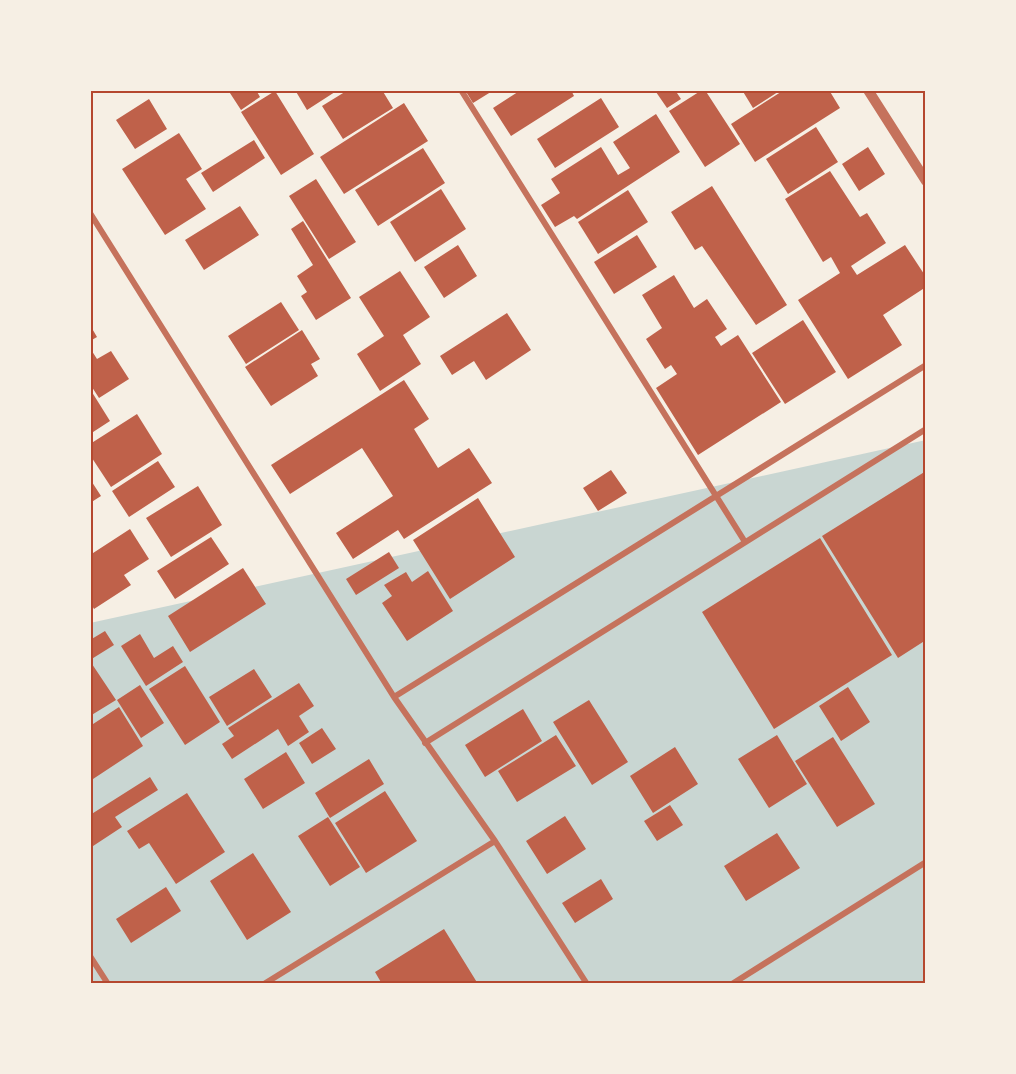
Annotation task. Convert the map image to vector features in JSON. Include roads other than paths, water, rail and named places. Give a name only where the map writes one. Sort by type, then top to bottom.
[{"type":"street","points":[[461,90],[745,542]]},
{"type":"street","points":[[868,90],[926,181]]},
{"type":"street","points":[[90,213],[394,697],[495,842],[586,984]]},
{"type":"street","points":[[394,697],[926,365]]},
{"type":"street","points":[[425,743],[926,429]]},
{"type":"street","points":[[264,984],[495,842]]},
{"type":"street","points":[[732,984],[926,861]]},
{"type":"street","points":[[90,956],[108,984]]}]
